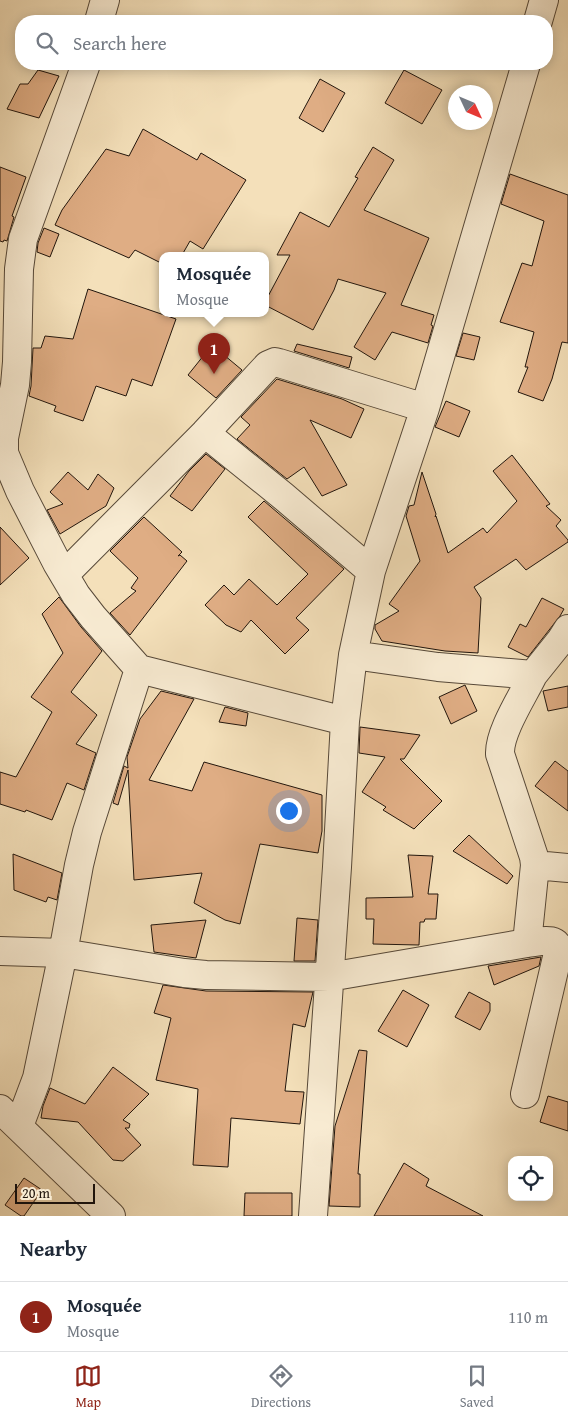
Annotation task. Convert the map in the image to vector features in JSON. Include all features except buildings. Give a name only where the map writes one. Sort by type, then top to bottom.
[{"type":"street","points":[[101,15],[105,0]]},
{"type":"street","points":[[540,15],[544,0]]},
{"type":"street","points":[[84,70],[23,239],[19,268],[15,385],[4,438],[4,453],[20,491],[76,595],[92,617],[139,669],[345,721]]},
{"type":"street","points":[[314,1216],[345,721],[353,655],[371,571],[425,408],[524,70]]},
{"type":"street","points":[[64,574],[206,433],[268,365],[275,362],[279,363],[425,408]]},
{"type":"street","points":[[206,433],[371,571]]},
{"type":"street","points":[[527,943],[535,865],[533,850],[500,754],[499,746],[533,675],[568,629]]},
{"type":"street","points":[[353,655],[438,667],[533,675]]},
{"type":"street","points":[[111,1216],[10,1118],[37,1078],[87,832],[139,669]]},
{"type":"street","points":[[535,865],[568,868]]},
{"type":"street","points":[[0,951],[63,953],[206,975],[329,977],[552,940],[557,943],[559,948],[525,1094]]},
{"type":"place","name":"Mosquée","points":[[214,374]]}]
